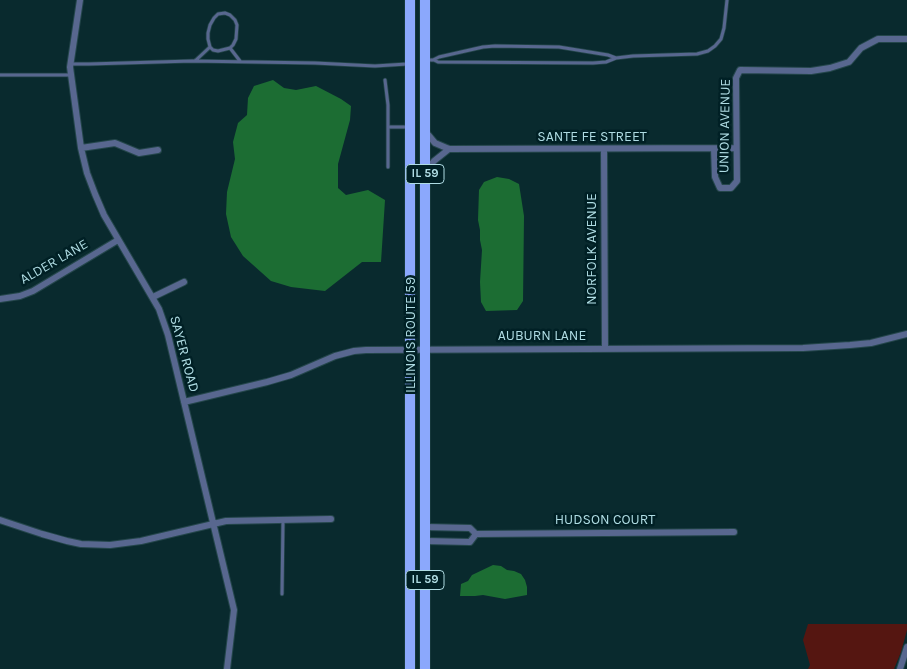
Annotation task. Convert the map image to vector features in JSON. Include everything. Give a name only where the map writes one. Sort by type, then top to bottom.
[{"type":"main road","name":"ILLINOIS ROUTE 59","points":[[410,0],[410,669]]},
{"type":"main road","name":"ILLINOIS ROUTE 59","points":[[425,0],[429,60],[425,131],[425,669]]},
{"type":"street","name":"SAYER ROAD","points":[[80,0],[70,64],[81,148],[87,173],[104,215],[159,309],[168,335],[234,610],[228,669]]},
{"type":"street","name":"UNION AVENUE","points":[[714,149],[715,178],[720,188],[731,188],[737,181],[736,78],[740,70],[811,71],[830,68],[849,62],[861,48],[878,39],[907,39]]},
{"type":"street","points":[[425,131],[435,143],[448,149],[425,172]]},
{"type":"street","points":[[81,148],[115,143],[139,153],[158,150]]},
{"type":"street","name":"SANTE FE STREET","points":[[448,149],[604,150],[736,148]]},
{"type":"street","name":"NORFOLK AVENUE","points":[[604,150],[605,348]]},
{"type":"street","name":"ALDER LANE","points":[[0,299],[20,296],[33,291],[118,240]]},
{"type":"street","points":[[152,297],[184,282]]},
{"type":"street","name":"AUBURN LANE","points":[[184,402],[275,380],[346,353],[366,350],[826,347],[872,343],[907,334]]},
{"type":"street","points":[[0,520],[55,539],[95,545],[141,541],[226,521],[331,519]]},
{"type":"street","name":"HUDSON COURT","points":[[425,527],[470,528],[476,534],[734,532]]},
{"type":"street","name":"HUDSON COURT","points":[[425,542],[470,542],[476,534]]},
{"type":"street","points":[[900,669],[907,647]]},
{"type":"lane","points":[[429,60],[438,62],[593,63],[633,56],[697,54],[708,51],[721,39],[727,0]]},
{"type":"lane","points":[[225,13],[230,15],[237,25],[236,39],[233,45],[230,48],[218,51],[210,47],[208,39],[210,25],[214,18],[218,14],[225,13]]},
{"type":"lane","points":[[429,60],[483,47],[495,46],[559,47],[616,58]]},
{"type":"lane","points":[[195,61],[210,47]]},
{"type":"lane","points":[[230,48],[240,62]]},
{"type":"lane","points":[[70,64],[195,61],[375,66],[410,64]]},
{"type":"lane","points":[[0,75],[71,75]]},
{"type":"lane","points":[[386,80],[388,167]]},
{"type":"lane","points":[[388,127],[410,127]]},
{"type":"lane","points":[[282,594],[283,520]]},
{"type":"shaded area","points":[[273,80],[284,88],[296,90],[316,86],[351,106],[350,120],[338,164],[338,188],[346,195],[368,190],[385,200],[381,262],[362,262],[325,291],[291,287],[271,281],[243,256],[231,237],[226,214],[227,192],[235,159],[233,142],[238,123],[247,115],[248,98],[254,86]]},
{"type":"shaded area","points":[[497,177],[509,179],[519,184],[524,216],[523,301],[517,310],[486,311],[481,302],[482,250],[478,220],[479,190],[484,182]]},
{"type":"shaded area","points":[[493,565],[521,574],[527,587],[527,595],[505,599],[483,595],[460,596],[461,584],[468,581],[472,575]]},
{"type":"shaded area","points":[[808,624],[907,624],[907,630],[894,669],[808,669],[810,665],[803,640]]}]
